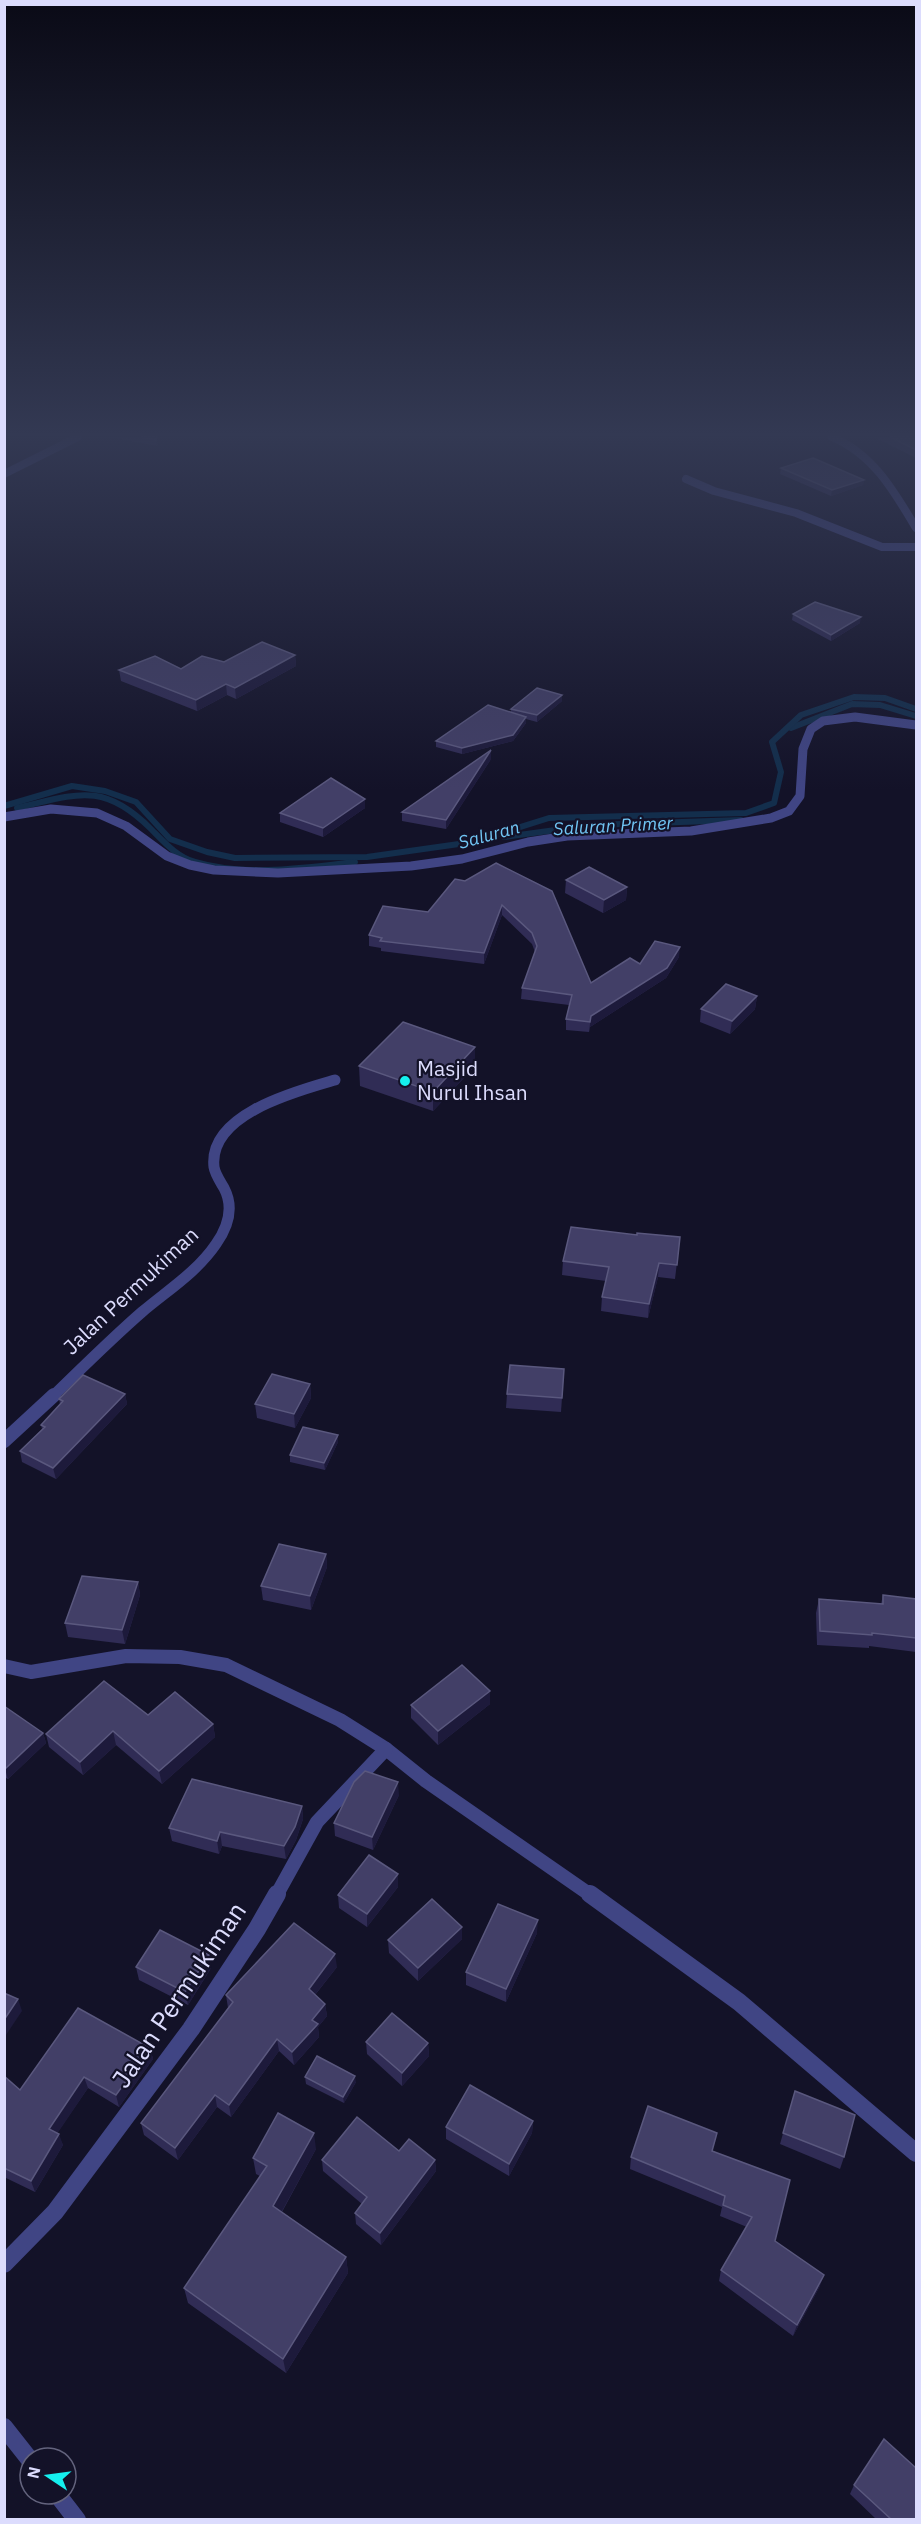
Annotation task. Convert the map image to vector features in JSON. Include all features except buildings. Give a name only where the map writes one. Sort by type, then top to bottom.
[{"type":"street","points":[[4,817],[39,808],[86,810],[125,825],[167,855],[193,867],[230,872],[380,870],[423,866],[548,838],[572,835],[691,831],[772,818],[788,813],[798,802],[804,772],[805,739],[809,731],[818,725],[838,718],[861,716],[916,725]]},
{"type":"street","name":"Jalan Permukiman","points":[[4,1441],[142,1312],[206,1257],[227,1227],[228,1199],[214,1167],[215,1150],[224,1132],[239,1117],[298,1090],[335,1080]]},
{"type":"street","points":[[4,1666],[31,1672],[126,1656],[180,1657],[226,1665],[340,1720],[386,1749],[426,1781],[537,1856],[739,2002],[916,2153]]},
{"type":"street","name":"Jalan Permukiman","points":[[4,2264],[55,2212],[191,2029],[257,1929],[316,1822],[386,1749]]},
{"type":"street","points":[[4,2427],[19,2446]]},
{"type":"street","points":[[66,2506],[77,2520]]},
{"type":"waterway","name":"Saluran","points":[[4,806],[72,786],[105,791],[136,802],[170,839],[207,852],[235,858],[367,857],[473,842],[549,818],[746,813],[774,803],[781,772],[772,742],[801,715],[854,697],[885,698],[916,709]]},
{"type":"waterway","name":"Saluran Primer","points":[[791,728],[852,704],[880,705],[916,716]]},
{"type":"waterway","name":"Saluran Primer","points":[[17,808],[73,796],[89,795],[103,798],[134,814],[182,857],[214,867],[275,870],[355,862]]},
{"type":"waterway","name":"Saluran Primer","points":[[504,837],[592,825],[741,820]]},
{"type":"place","name":"Masjid Nurul Ihsan","points":[[405,1081]]}]
